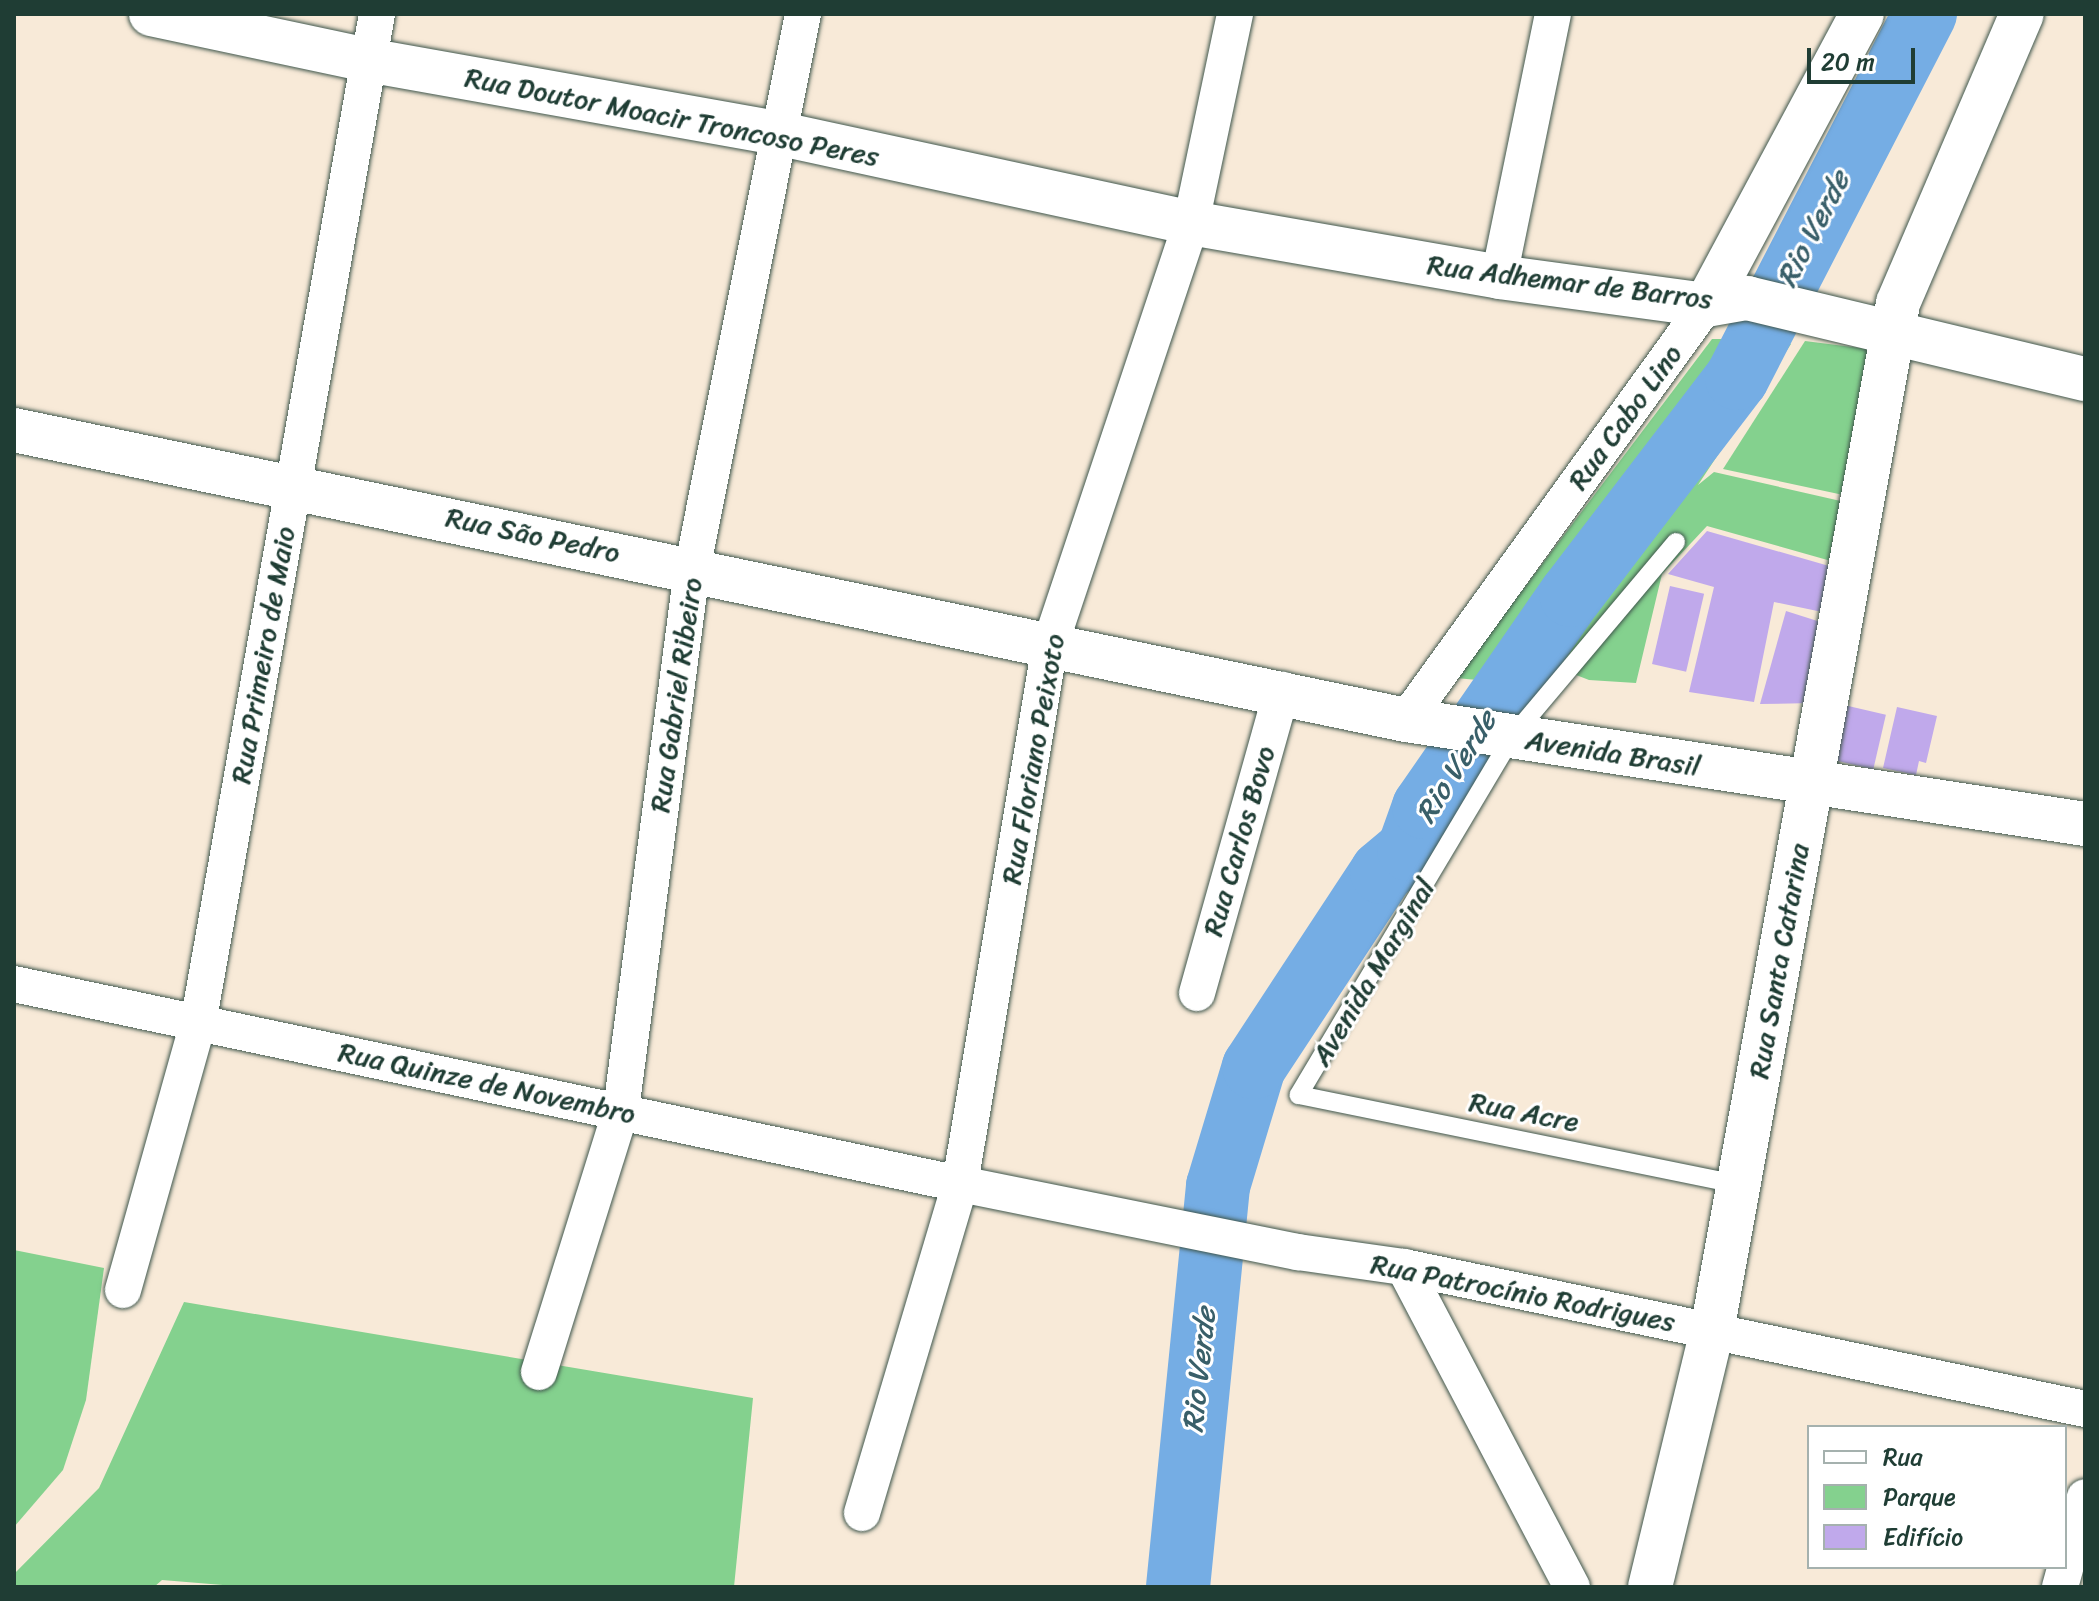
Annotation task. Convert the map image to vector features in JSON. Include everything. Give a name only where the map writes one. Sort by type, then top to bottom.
[{"type":"street","name":"Rua Doutor Moacir Troncoso Peres","points":[[151,14],[367,60],[776,133],[1191,223]]},
{"type":"street","name":"Rua Primeiro de Maio","points":[[123,1290],[198,1024],[377,14]]},
{"type":"street","name":"Rua Gabriel Ribeiro","points":[[539,1372],[621,1110],[692,570],[776,133],[803,14]]},
{"type":"street","name":"Rua Floriano Peixoto","points":[[862,1513],[960,1184],[1050,645],[1191,223],[1235,14]]},
{"type":"street","points":[[1499,277],[1553,14]]},
{"type":"street","name":"Rua Cabo Lino","points":[[1421,722],[1726,301],[1862,14]]},
{"type":"street","points":[[1877,327],[1898,303],[2022,14]]},
{"type":"street","name":"Rua Adhemar de Barros","points":[[1191,223],[1499,277],[1726,301],[1877,327],[2085,379]]},
{"type":"street","name":"Rua Santa Catarina","points":[[1650,1587],[1712,1331],[1811,785],[1877,327]]},
{"type":"street","name":"Rua São Pedro","points":[[14,430],[293,484],[1050,645]]},
{"type":"street","name":"Avenida Brasil","points":[[1050,645],[1282,690],[1421,722],[1811,785],[2085,824]]},
{"type":"street","name":"Rua Carlos Bovo","points":[[1197,993],[1282,690]]},
{"type":"street","name":"Rua Quinze de Novembro","points":[[14,984],[960,1184]]},
{"type":"street","name":"Rua Patrocínio Rodrigues","points":[[960,1184],[1298,1252],[1404,1267],[2085,1409]]},
{"type":"street","points":[[1404,1267],[1572,1587]]},
{"type":"street","points":[[2067,1562],[2085,1497]]},
{"type":"lane","name":"Avenida Marginal","points":[[1299,1095],[1502,736],[1676,542]]},
{"type":"lane","name":"Rua Acre","points":[[1299,1095],[1738,1184]]},
{"type":"green space","points":[[1763,336],[1791,344],[1698,485],[1714,472],[1845,502],[1838,563],[1707,526],[1662,574],[1636,683],[1589,680],[1553,666],[1538,685],[1521,681],[1738,388]]},
{"type":"green space","points":[[1712,339],[1730,339],[1697,402],[1488,681],[1456,678]]},
{"type":"green space","points":[[1805,341],[1876,350],[1848,496],[1723,469]]},
{"type":"green space","points":[[14,1250],[104,1268],[86,1400],[63,1470],[14,1527]]},
{"type":"green space","points":[[184,1302],[753,1398],[734,1587],[247,1587],[162,1580],[154,1587],[14,1587],[14,1574],[99,1488]]},
{"type":"building","points":[[1707,531],[1836,568],[1827,613],[1774,602],[1754,702],[1689,692],[1714,587],[1668,574]]},
{"type":"building","points":[[1670,586],[1704,594],[1686,672],[1652,664]]},
{"type":"building","points":[[1786,611],[1830,625],[1815,703],[1760,704]]},
{"type":"building","points":[[1844,705],[1886,715],[1873,769],[1831,760]]},
{"type":"building","points":[[1897,707],[1937,716],[1926,763],[1919,761],[1916,775],[1883,768]]},
{"type":"waterway","name":"Rio Verde","points":[[1178,1587],[1218,1186],[1254,1067],[1382,872],[1409,849],[1424,807],[1571,595],[1737,378],[1925,14]]}]
